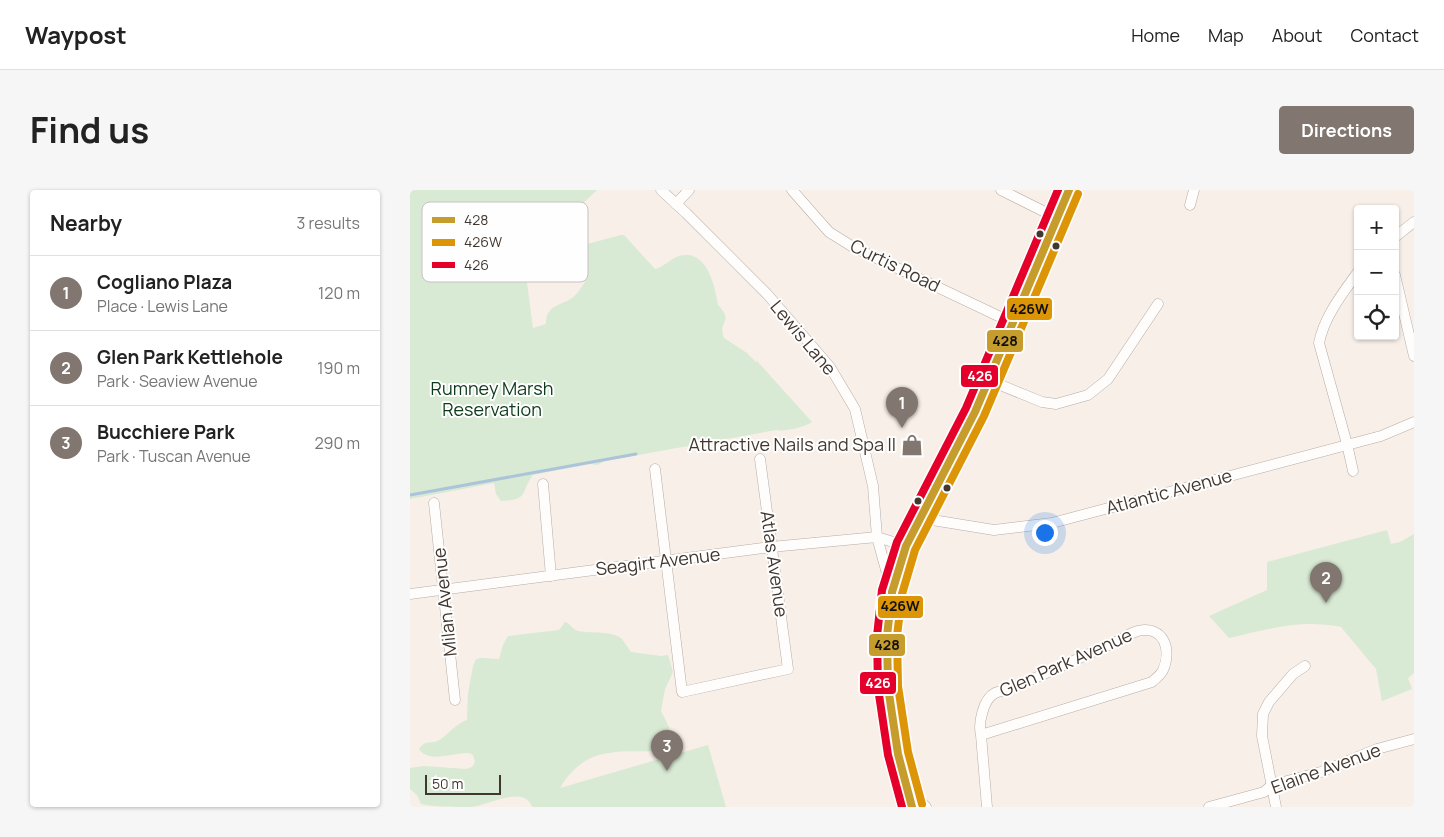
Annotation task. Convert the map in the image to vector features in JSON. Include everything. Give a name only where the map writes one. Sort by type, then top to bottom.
[{"type":"main road","points":[[912,807],[898,754],[888,687],[887,636],[892,592],[906,546],[975,412],[1069,190]]},
{"type":"street","name":"Lewis Lane","points":[[661,190],[767,294],[830,368],[854,409],[873,486],[877,537],[892,592]]},
{"type":"street","points":[[676,204],[689,190]]},
{"type":"street","name":"Curtis Road","points":[[792,190],[829,232],[853,247],[1014,323]]},
{"type":"street","points":[[1001,190],[1057,218]]},
{"type":"street","points":[[1190,205],[1194,190]]},
{"type":"street","points":[[1399,233],[1414,222]]},
{"type":"street","points":[[1353,471],[1319,343],[1321,330],[1354,278]]},
{"type":"street","points":[[1399,292],[1414,356]]},
{"type":"street","points":[[988,380],[1042,402],[1056,404],[1088,395],[1108,379],[1158,304]]},
{"type":"street","name":"Atlantic Avenue","points":[[920,518],[994,530],[1052,523],[1381,436],[1414,422]]},
{"type":"street","name":"Atlas Avenue","points":[[666,561],[682,692],[787,669],[760,459]]},
{"type":"street","points":[[655,469],[666,561]]},
{"type":"street","points":[[542,484],[551,576]]},
{"type":"street","name":"Milan Avenue","points":[[434,503],[455,700]]},
{"type":"street","name":"Seagirt Avenue","points":[[410,594],[771,547],[877,537],[906,546]]},
{"type":"street","name":"Glen Park Avenue","points":[[981,735],[1152,682],[1162,672],[1167,659],[1165,643],[1161,636],[1147,630],[1136,631],[1008,690],[994,694],[986,704],[980,729],[987,807]]},
{"type":"street","points":[[1276,807],[1262,736],[1263,714],[1269,702],[1293,674],[1305,666]]},
{"type":"street","name":"Elaine Avenue","points":[[1209,807],[1264,792],[1272,785],[1321,772],[1377,749],[1414,739]]},
{"type":"street","points":[[906,788],[926,807]]},
{"type":"green space","name":"Rumney Marsh Reservation","points":[[410,190],[597,190],[584,202],[422,202],[422,282],[527,282],[533,328],[546,324],[548,313],[554,307],[574,296],[585,282],[588,282],[588,244],[624,235],[655,269],[679,256],[689,255],[703,263],[712,279],[718,305],[726,319],[722,328],[724,338],[757,361],[812,422],[794,429],[776,430],[605,461],[597,465],[590,464],[533,475],[523,494],[516,499],[501,501],[496,494],[494,483],[410,499]]},
{"type":"green space","points":[[1387,530],[1391,544],[1400,542],[1414,534],[1414,673],[1408,678],[1412,689],[1382,701],[1376,669],[1341,627],[1311,624],[1284,626],[1229,638],[1209,616],[1267,590],[1267,562]]},
{"type":"green space","points":[[565,622],[578,631],[607,633],[618,636],[631,652],[661,656],[668,655],[673,672],[665,689],[661,711],[669,727],[672,750],[610,752],[596,756],[583,762],[571,773],[560,788],[708,745],[726,807],[532,807],[528,800],[522,797],[505,798],[471,807],[421,804],[417,795],[410,789],[410,768],[424,766],[466,769],[472,767],[475,762],[473,755],[469,753],[435,757],[423,753],[419,749],[426,743],[441,739],[456,726],[467,720],[468,694],[476,659],[499,659],[508,636],[559,630]]},
{"type":"waterway","points":[[410,495],[636,454]]},
{"type":"transit line","name":"426","points":[[902,807],[888,755],[878,688],[877,636],[882,590],[897,542],[966,408],[1058,190]]},
{"type":"transit line","name":"428","points":[[912,807],[898,754],[888,687],[887,636],[892,592],[906,546],[975,412],[1069,190]]},
{"type":"transit line","name":"426W","points":[[922,804],[908,752],[898,686],[897,636],[902,594],[915,550],[984,416],[1078,194]]},
{"type":"place","name":"Cogliano Plaza","points":[[902,428]]},
{"type":"place","name":"Attractive Nails and Spa II","points":[[912,445]]},
{"type":"place","name":"Glen Park Kettlehole","points":[[1326,603]]},
{"type":"place","name":"Bucchiere Park","points":[[667,771]]}]
